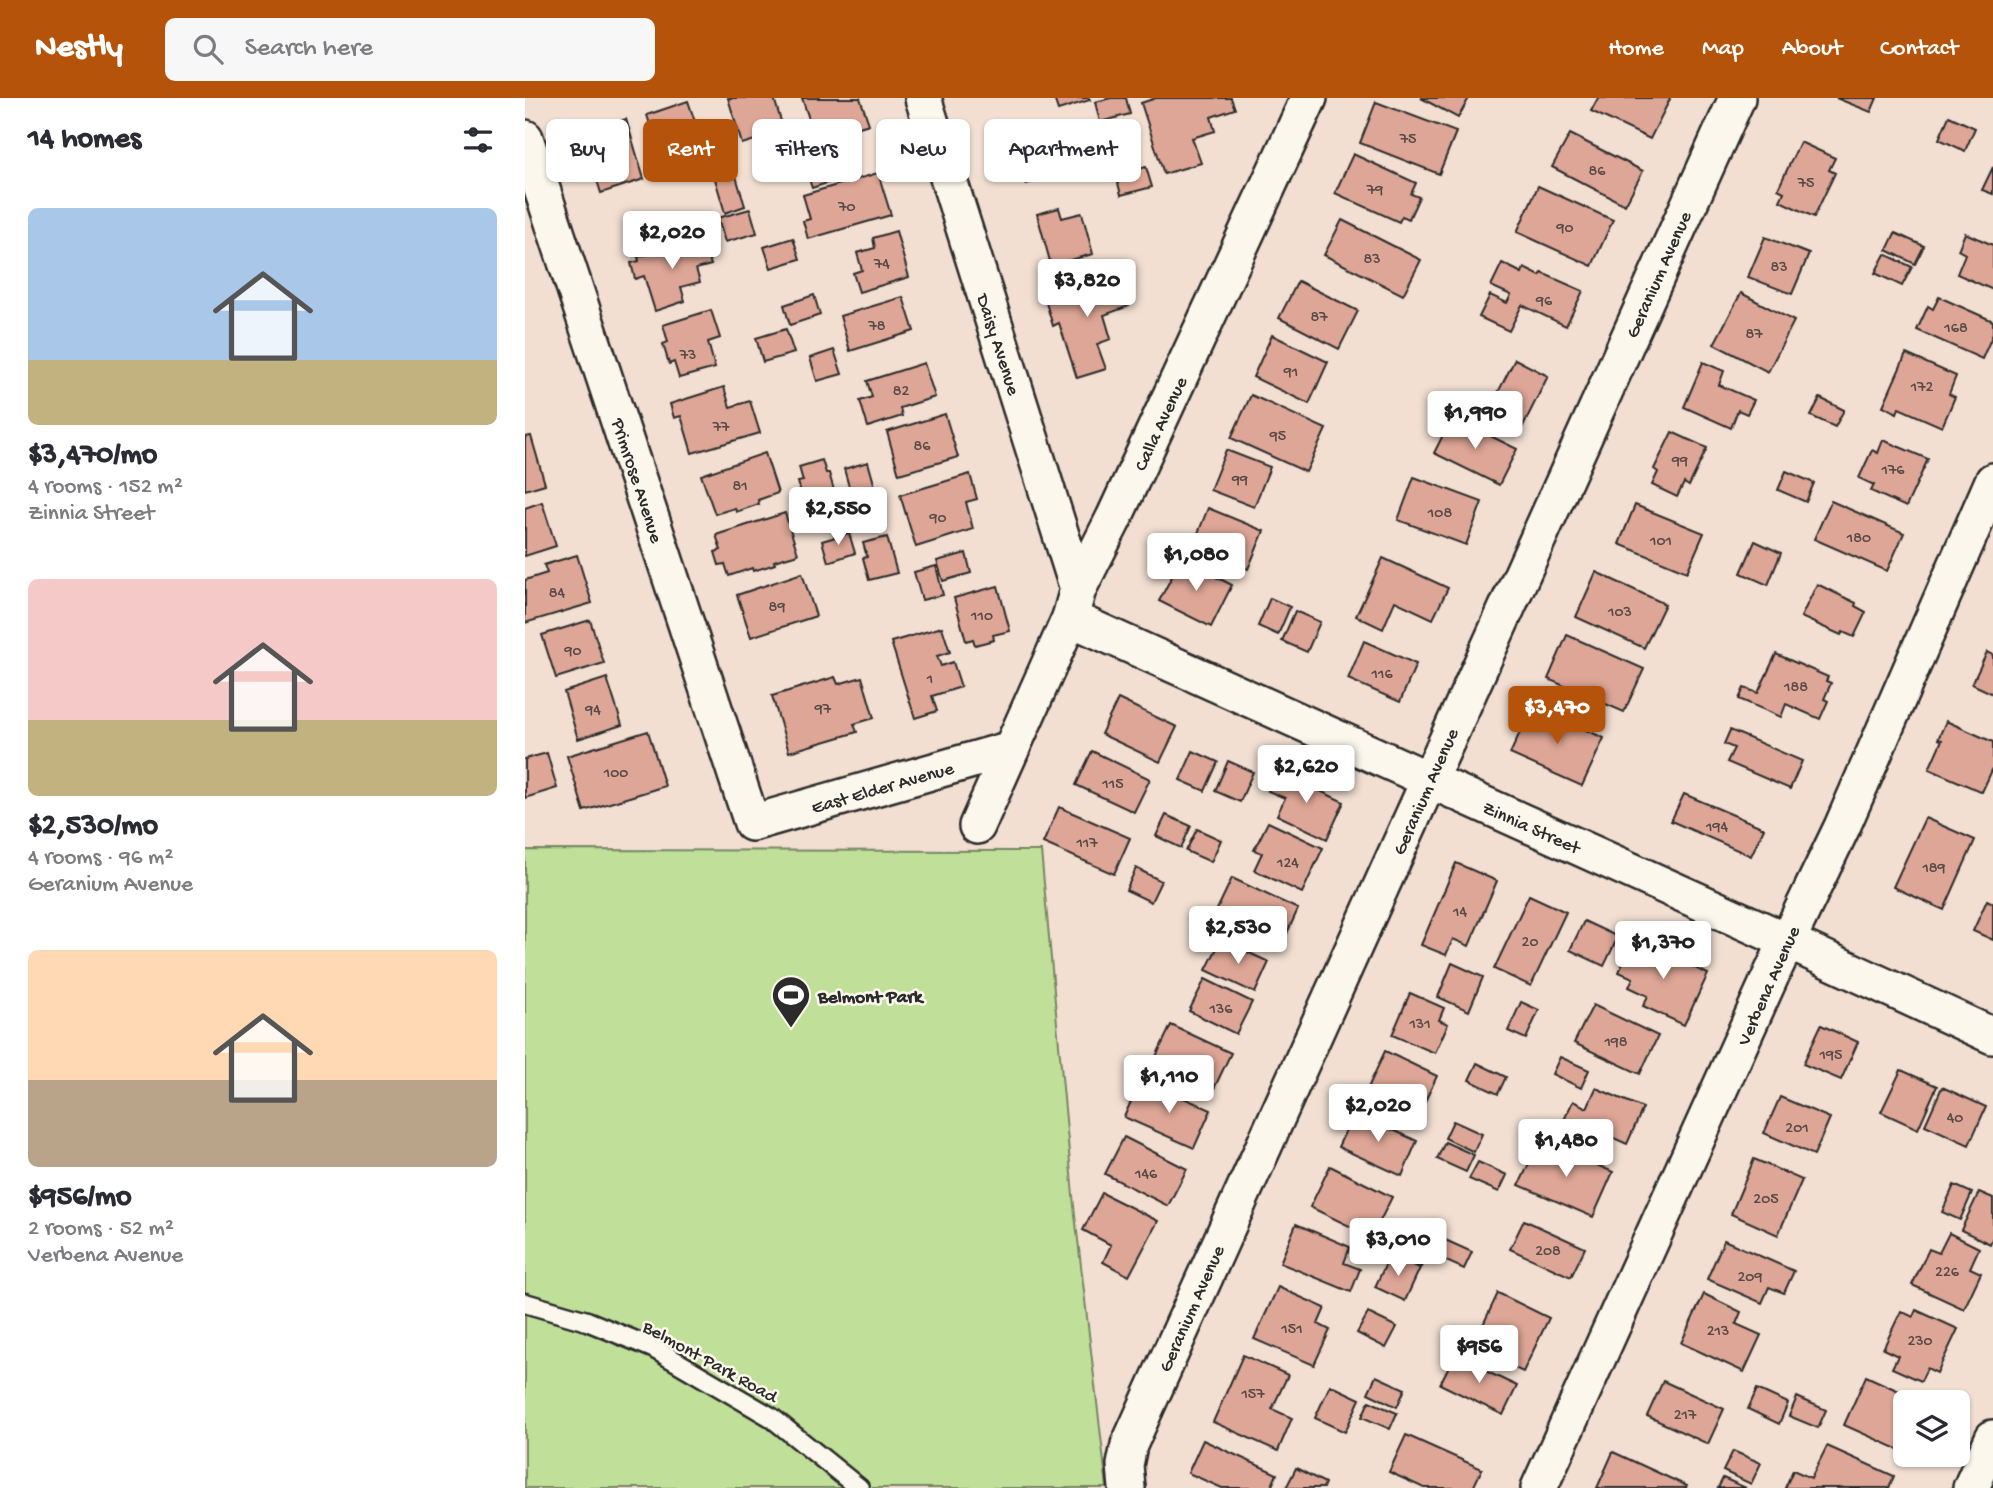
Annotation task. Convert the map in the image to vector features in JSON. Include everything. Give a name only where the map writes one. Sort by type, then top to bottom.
[{"type":"street","name":"Daisy Avenue","points":[[923,98],[1074,604]]},
{"type":"street","name":"Calla Avenue","points":[[977,826],[1074,604],[1309,98]]},
{"type":"street","name":"Geranium Avenue","points":[[1127,1488],[1125,1465],[1129,1445],[1737,98]]},
{"type":"street","name":"Primrose Avenue","points":[[525,138],[752,823]]},
{"type":"street","name":"Verbena Avenue","points":[[1539,1488],[1787,941],[1842,827],[1993,481]]},
{"type":"street","name":"Zinnia Street","points":[[1074,604],[1429,780],[1993,1036]]},
{"type":"street","name":"East Elder Avenue","points":[[752,823],[1011,749]]},
{"type":"street","points":[[1971,1488],[1993,1438]]},
{"type":"lane","name":"Belmont Park Road","points":[[525,1303],[587,1321],[653,1348],[771,1417],[859,1488]]},
{"type":"green space","name":"Belmont Park","points":[[525,850],[1041,851],[1074,1206],[1107,1488],[525,1488]]},
{"type":"building","points":[[728,98],[774,98],[780,119],[752,119],[752,141],[742,144],[738,119],[734,119]]},
{"type":"building","points":[[802,98],[860,98],[869,124],[862,126],[862,119],[809,119]]},
{"type":"building","points":[[1054,98],[1089,98],[1090,100],[1058,110]]},
{"type":"building","points":[[1126,98],[1130,114],[1099,119],[1095,102]]},
{"type":"building","points":[[1156,98],[1231,98],[1235,109],[1211,117],[1215,131],[1192,138],[1201,163],[1164,174],[1141,103]]},
{"type":"building","points":[[1421,98],[1469,98],[1458,118]]},
{"type":"building","points":[[1598,98],[1670,99],[1650,139],[1591,111]]},
{"type":"building","points":[[1836,98],[1877,98],[1871,112]]},
{"type":"building","points":[[688,101],[694,119],[648,119],[647,115]]},
{"type":"building","points":[[1376,102],[1456,132],[1439,174],[1360,143]]},
{"type":"building","points":[[1949,116],[1975,128],[1965,151],[1939,139]]},
{"type":"building","points":[[629,129],[643,179],[601,193],[598,182],[629,182]]},
{"type":"building","points":[[1570,134],[1643,171],[1625,205],[1552,167]]},
{"type":"building","points":[[1800,142],[1835,158],[1829,170],[1835,173],[1814,217],[1780,201],[1784,192],[1778,189]]},
{"type":"building","points":[[1353,154],[1416,183],[1411,194],[1419,197],[1409,219],[1402,216],[1399,222],[1335,193]]},
{"type":"building","points":[[1146,167],[1152,187],[1121,195],[1118,182],[1141,182],[1141,168]]},
{"type":"building","points":[[1993,167],[1993,194],[1982,190]]},
{"type":"building","points":[[876,174],[876,182],[881,182],[891,215],[808,239],[803,221],[810,219],[803,195],[847,182],[862,182],[862,178]]},
{"type":"building","points":[[716,182],[738,182],[745,206],[725,213]]},
{"type":"building","points":[[810,182],[830,182],[812,188]]},
{"type":"building","points":[[1538,186],[1613,220],[1592,266],[1517,232]]},
{"type":"building","points":[[1059,208],[1062,218],[1082,213],[1093,254],[1051,265],[1037,214]]},
{"type":"building","points":[[750,209],[757,233],[725,242],[718,218]]},
{"type":"building","points":[[1342,220],[1421,260],[1403,295],[1324,255]]},
{"type":"building","points":[[896,231],[909,277],[859,292],[853,273],[862,270],[857,253],[875,248],[873,238]]},
{"type":"building","points":[[1895,233],[1924,246],[1915,264],[1887,250]]},
{"type":"building","points":[[1965,233],[1993,245],[1993,290],[1957,274],[1965,254],[1958,250]]},
{"type":"building","points":[[702,237],[711,265],[696,269],[700,282],[681,287],[685,301],[655,311],[644,276],[635,279],[631,263],[639,261],[638,257]]},
{"type":"building","points":[[1765,237],[1809,254],[1792,294],[1748,277]]},
{"type":"building","points":[[793,238],[800,259],[771,268],[764,247]]},
{"type":"building","points":[[1885,254],[1912,267],[1902,286],[1875,273]]},
{"type":"building","points":[[1502,263],[1522,273],[1524,268],[1540,276],[1542,273],[1583,291],[1566,326],[1522,305],[1509,331],[1479,317],[1490,295],[1507,303],[1511,295],[1491,286]]},
{"type":"building","points":[[1118,273],[1129,306],[1104,315],[1111,339],[1097,344],[1106,369],[1077,378],[1059,323],[1053,326],[1044,296]]},
{"type":"building","points":[[1298,281],[1358,311],[1339,349],[1279,318]]},
{"type":"building","points":[[1741,293],[1794,321],[1768,372],[1714,344]]},
{"type":"building","points":[[814,295],[820,315],[790,325],[784,305]]},
{"type":"building","points":[[903,297],[914,331],[850,351],[840,316]]},
{"type":"building","points":[[1939,297],[1993,321],[1993,334],[1982,359],[1917,330],[1928,306],[1933,309]]},
{"type":"building","points":[[711,310],[720,338],[708,342],[715,368],[679,378],[674,362],[669,364],[663,344],[668,342],[663,325]]},
{"type":"building","points":[[786,329],[794,353],[763,362],[756,338]]},
{"type":"building","points":[[1272,335],[1328,362],[1309,404],[1253,377]]},
{"type":"building","points":[[834,350],[842,374],[817,381],[810,358]]},
{"type":"building","points":[[1906,354],[1956,376],[1949,394],[1955,397],[1942,427],[1899,408],[1897,413],[1883,406]]},
{"type":"building","points":[[1515,359],[1548,376],[1520,432],[1486,416]]},
{"type":"building","points":[[1703,362],[1724,371],[1719,385],[1754,400],[1747,414],[1738,410],[1731,428],[1684,407]]},
{"type":"building","points":[[924,363],[935,397],[900,408],[902,416],[868,427],[860,401],[872,397],[867,381]]},
{"type":"building","points":[[724,387],[730,407],[750,401],[760,433],[692,453],[681,416],[674,418],[670,404]]},
{"type":"building","points":[[1251,395],[1326,429],[1306,472],[1231,438]]},
{"type":"building","points":[[1820,398],[1844,410],[1835,427],[1811,416]]},
{"type":"building","points":[[945,414],[958,457],[899,474],[887,432]]},
{"type":"building","points":[[1452,417],[1517,449],[1499,485],[1434,453]]},
{"type":"building","points":[[1672,432],[1707,448],[1689,486],[1684,483],[1677,497],[1652,485],[1658,472],[1654,469]]},
{"type":"building","points":[[531,436],[545,484],[525,490],[525,437]]},
{"type":"building","points":[[1883,440],[1928,459],[1906,507],[1871,491],[1874,485],[1859,478],[1872,450],[1878,453]]},
{"type":"building","points":[[1226,450],[1270,467],[1254,507],[1210,490]]},
{"type":"building","points":[[765,453],[778,493],[758,500],[759,504],[736,512],[735,508],[715,514],[701,475]]},
{"type":"building","points":[[822,460],[835,494],[804,503],[798,482],[803,481],[799,467]]},
{"type":"building","points":[[868,462],[877,494],[853,501],[844,469]]},
{"type":"building","points":[[1786,471],[1814,483],[1806,502],[1778,490]]},
{"type":"building","points":[[970,474],[977,499],[966,502],[973,529],[916,547],[900,495]]},
{"type":"building","points":[[1414,477],[1482,502],[1466,545],[1398,520]]},
{"type":"building","points":[[1831,501],[1904,533],[1887,571],[1814,539]]},
{"type":"building","points":[[542,502],[556,546],[525,556],[525,508]]},
{"type":"building","points":[[1635,505],[1704,533],[1687,572],[1619,544]]},
{"type":"building","points":[[1208,508],[1264,531],[1248,569],[1193,546]]},
{"type":"building","points":[[785,513],[798,554],[774,561],[775,564],[729,576],[725,564],[719,565],[715,552],[721,550],[716,535]]},
{"type":"building","points":[[849,533],[855,553],[828,562],[822,541]]},
{"type":"building","points":[[887,537],[897,573],[869,580],[863,558],[867,557],[863,543]]},
{"type":"building","points":[[1755,541],[1781,553],[1768,585],[1741,573]]},
{"type":"building","points":[[966,553],[971,573],[943,581],[937,561]]},
{"type":"building","points":[[577,555],[592,603],[525,623],[525,580],[547,573],[544,565]]},
{"type":"building","points":[[1383,558],[1448,588],[1433,619],[1395,601],[1383,629],[1356,616]]},
{"type":"building","points":[[1181,559],[1232,585],[1211,627],[1159,601]]},
{"type":"building","points":[[936,566],[943,595],[922,600],[914,572]]},
{"type":"building","points":[[1596,572],[1665,604],[1644,648],[1576,617]]},
{"type":"building","points":[[802,573],[816,616],[751,637],[737,595]]},
{"type":"building","points":[[1817,584],[1856,603],[1855,606],[1866,612],[1854,637],[1843,632],[1841,635],[1801,617]]},
{"type":"building","points":[[998,586],[1010,631],[993,635],[994,640],[975,645],[973,639],[966,641],[954,598]]},
{"type":"building","points":[[1270,598],[1290,607],[1278,635],[1258,626]]},
{"type":"building","points":[[1295,611],[1320,622],[1307,652],[1282,641]]},
{"type":"building","points":[[590,620],[604,663],[556,678],[542,635]]},
{"type":"building","points":[[942,627],[950,652],[937,656],[941,666],[953,662],[961,687],[932,696],[937,711],[915,718],[891,642]]},
{"type":"building","points":[[1567,635],[1644,669],[1624,712],[1548,679]]},
{"type":"building","points":[[1364,641],[1416,664],[1400,702],[1348,679]]},
{"type":"building","points":[[1987,652],[1993,655],[1993,694],[1972,684]]},
{"type":"building","points":[[1776,654],[1828,677],[1826,681],[1831,683],[1824,699],[1828,701],[1820,719],[1786,704],[1781,717],[1739,699],[1744,688],[1758,693]]},
{"type":"building","points":[[835,677],[838,684],[862,677],[874,718],[854,724],[857,732],[789,752],[772,696]]},
{"type":"building","points":[[607,678],[622,725],[578,739],[564,692]]},
{"type":"building","points":[[1118,699],[1177,727],[1160,762],[1101,734]]},
{"type":"building","points":[[1532,706],[1604,738],[1582,786],[1510,754]]},
{"type":"building","points":[[1946,721],[1993,742],[1993,768],[1982,792],[1929,769],[1942,740],[1938,739]]},
{"type":"building","points":[[1730,730],[1802,761],[1790,789],[1727,762],[1734,748],[1724,744]]},
{"type":"building","points":[[648,731],[665,786],[584,811],[567,756]]},
{"type":"building","points":[[1092,751],[1150,779],[1134,812],[1076,785]]},
{"type":"building","points":[[1193,751],[1218,762],[1205,791],[1180,780]]},
{"type":"building","points":[[547,753],[557,788],[525,798],[525,759]]},
{"type":"building","points":[[1228,761],[1253,772],[1240,802],[1215,791]]},
{"type":"building","points":[[1277,771],[1344,802],[1327,839],[1277,815],[1285,798],[1268,791]]},
{"type":"building","points":[[1684,794],[1764,828],[1751,856],[1671,821]]},
{"type":"building","points":[[1059,807],[1130,838],[1114,874],[1043,843]]},
{"type":"building","points":[[1166,815],[1191,826],[1181,848],[1156,836]]},
{"type":"building","points":[[1925,818],[1975,840],[1944,910],[1893,887]]},
{"type":"building","points":[[1268,822],[1323,848],[1302,893],[1254,870],[1262,853],[1254,850]]},
{"type":"building","points":[[1197,829],[1221,840],[1211,862],[1186,851]]},
{"type":"building","points":[[1456,863],[1497,881],[1469,946],[1453,939],[1446,955],[1421,945]]},
{"type":"building","points":[[1136,868],[1161,881],[1151,902],[1126,890]]},
{"type":"building","points":[[1232,878],[1298,909],[1280,949],[1213,918]]},
{"type":"building","points":[[1529,895],[1566,912],[1531,986],[1494,969]]},
{"type":"building","points":[[1987,900],[1993,903],[1993,940],[1973,931]]},
{"type":"building","points":[[1584,921],[1618,937],[1604,966],[1570,950]]},
{"type":"building","points":[[1634,939],[1708,974],[1684,1025],[1643,1006],[1648,996],[1629,987],[1633,978],[1619,972]]},
{"type":"building","points":[[1221,940],[1269,962],[1255,993],[1206,970]]},
{"type":"building","points":[[1452,963],[1483,977],[1469,1011],[1438,997]]},
{"type":"building","points":[[1205,979],[1252,1002],[1236,1034],[1189,1011]]},
{"type":"building","points":[[1410,993],[1444,1008],[1439,1020],[1448,1024],[1435,1053],[1392,1035]]},
{"type":"building","points":[[1521,1002],[1539,1010],[1526,1039],[1508,1031]]},
{"type":"building","points":[[1593,1005],[1658,1036],[1640,1074],[1574,1043]]},
{"type":"building","points":[[1171,1025],[1231,1053],[1212,1093],[1152,1065]]},
{"type":"building","points":[[1821,1025],[1858,1042],[1841,1080],[1803,1064]]},
{"type":"building","points":[[1385,1051],[1437,1076],[1419,1114],[1367,1090]]},
{"type":"building","points":[[1560,1057],[1589,1070],[1581,1088],[1552,1074]]},
{"type":"building","points":[[1477,1063],[1506,1077],[1498,1094],[1469,1080]]},
{"type":"building","points":[[1901,1070],[1937,1086],[1918,1129],[1881,1112]]},
{"type":"building","points":[[1157,1086],[1211,1110],[1194,1148],[1124,1117],[1137,1088],[1153,1096]]},
{"type":"building","points":[[1942,1087],[1986,1107],[1969,1145],[1925,1125]]},
{"type":"building","points":[[1596,1088],[1643,1108],[1627,1144],[1596,1130],[1592,1140],[1561,1126],[1573,1101],[1587,1108]]},
{"type":"building","points":[[1780,1097],[1830,1118],[1814,1155],[1764,1133]]},
{"type":"building","points":[[1354,1112],[1417,1141],[1402,1176],[1338,1147]]},
{"type":"building","points":[[1453,1121],[1482,1134],[1474,1152],[1445,1138]]},
{"type":"building","points":[[1124,1137],[1187,1169],[1168,1206],[1105,1174]]},
{"type":"building","points":[[1540,1140],[1613,1172],[1593,1217],[1519,1185]]},
{"type":"building","points":[[1445,1142],[1474,1155],[1466,1172],[1437,1159]]},
{"type":"building","points":[[1754,1159],[1802,1180],[1778,1235],[1731,1214]]},
{"type":"building","points":[[1478,1162],[1507,1175],[1499,1192],[1469,1179]]},
{"type":"building","points":[[1330,1166],[1392,1197],[1372,1237],[1310,1207]]},
{"type":"building","points":[[1954,1185],[1972,1193],[1960,1220],[1942,1212]]},
{"type":"building","points":[[1979,1192],[1993,1198],[1993,1237],[1990,1244],[1961,1230]]},
{"type":"building","points":[[1102,1193],[1158,1221],[1129,1276],[1103,1262],[1111,1245],[1083,1230]]},
{"type":"building","points":[[1524,1220],[1585,1248],[1571,1277],[1510,1249]]},
{"type":"building","points":[[1296,1224],[1350,1247],[1344,1263],[1360,1269],[1351,1292],[1280,1263]]},
{"type":"building","points":[[1403,1232],[1432,1247],[1422,1267],[1393,1253]]},
{"type":"building","points":[[1949,1233],[1979,1248],[1970,1268],[1981,1273],[1964,1309],[1912,1285],[1929,1249],[1939,1253]]},
{"type":"building","points":[[1443,1239],[1472,1252],[1464,1269],[1435,1256]]},
{"type":"building","points":[[1724,1240],[1794,1271],[1784,1293],[1769,1287],[1762,1303],[1707,1279]]},
{"type":"building","points":[[1390,1255],[1420,1268],[1405,1301],[1375,1287]]},
{"type":"building","points":[[1278,1287],[1325,1308],[1318,1324],[1330,1330],[1314,1365],[1254,1339]]},
{"type":"building","points":[[1498,1293],[1549,1318],[1523,1372],[1472,1348]]},
{"type":"building","points":[[1704,1294],[1741,1312],[1736,1324],[1761,1335],[1744,1372],[1681,1343]]},
{"type":"building","points":[[1916,1310],[1958,1329],[1937,1373],[1927,1368],[1921,1381],[1892,1368],[1898,1356],[1883,1349],[1901,1311],[1913,1317]]},
{"type":"building","points":[[1368,1313],[1397,1327],[1386,1348],[1357,1333]]},
{"type":"building","points":[[1243,1355],[1288,1375],[1272,1409],[1292,1418],[1278,1451],[1213,1422]]},
{"type":"building","points":[[1454,1356],[1517,1386],[1503,1415],[1440,1384]]},
{"type":"building","points":[[1376,1376],[1405,1389],[1397,1407],[1368,1393]]},
{"type":"building","points":[[1866,1376],[1897,1390],[1893,1390],[1893,1447],[1844,1425]]},
{"type":"building","points":[[1663,1381],[1724,1409],[1708,1444],[1647,1416]]},
{"type":"building","points":[[1330,1385],[1360,1399],[1345,1432],[1315,1418]]},
{"type":"building","points":[[1757,1389],[1788,1403],[1779,1424],[1748,1409]]},
{"type":"building","points":[[1797,1397],[1826,1410],[1818,1428],[1789,1416]]},
{"type":"building","points":[[1369,1401],[1397,1413],[1390,1429],[1362,1417]]},
{"type":"building","points":[[1406,1435],[1482,1469],[1473,1488],[1424,1488],[1389,1472]]},
{"type":"building","points":[[1203,1440],[1277,1474],[1271,1488],[1222,1488],[1188,1473]]},
{"type":"building","points":[[1827,1446],[1894,1476],[1889,1488],[1785,1488],[1793,1470],[1811,1478]]},
{"type":"building","points":[[1733,1451],[1761,1463],[1751,1484],[1723,1471]]},
{"type":"building","points":[[1613,1452],[1687,1486],[1597,1488]]},
{"type":"building","points":[[1296,1468],[1325,1483],[1323,1488],[1286,1488]]},
{"type":"building","points":[[1723,1478],[1746,1488],[1718,1488]]},
{"type":"place","name":"Belmont Park","points":[[791,1029]]}]
